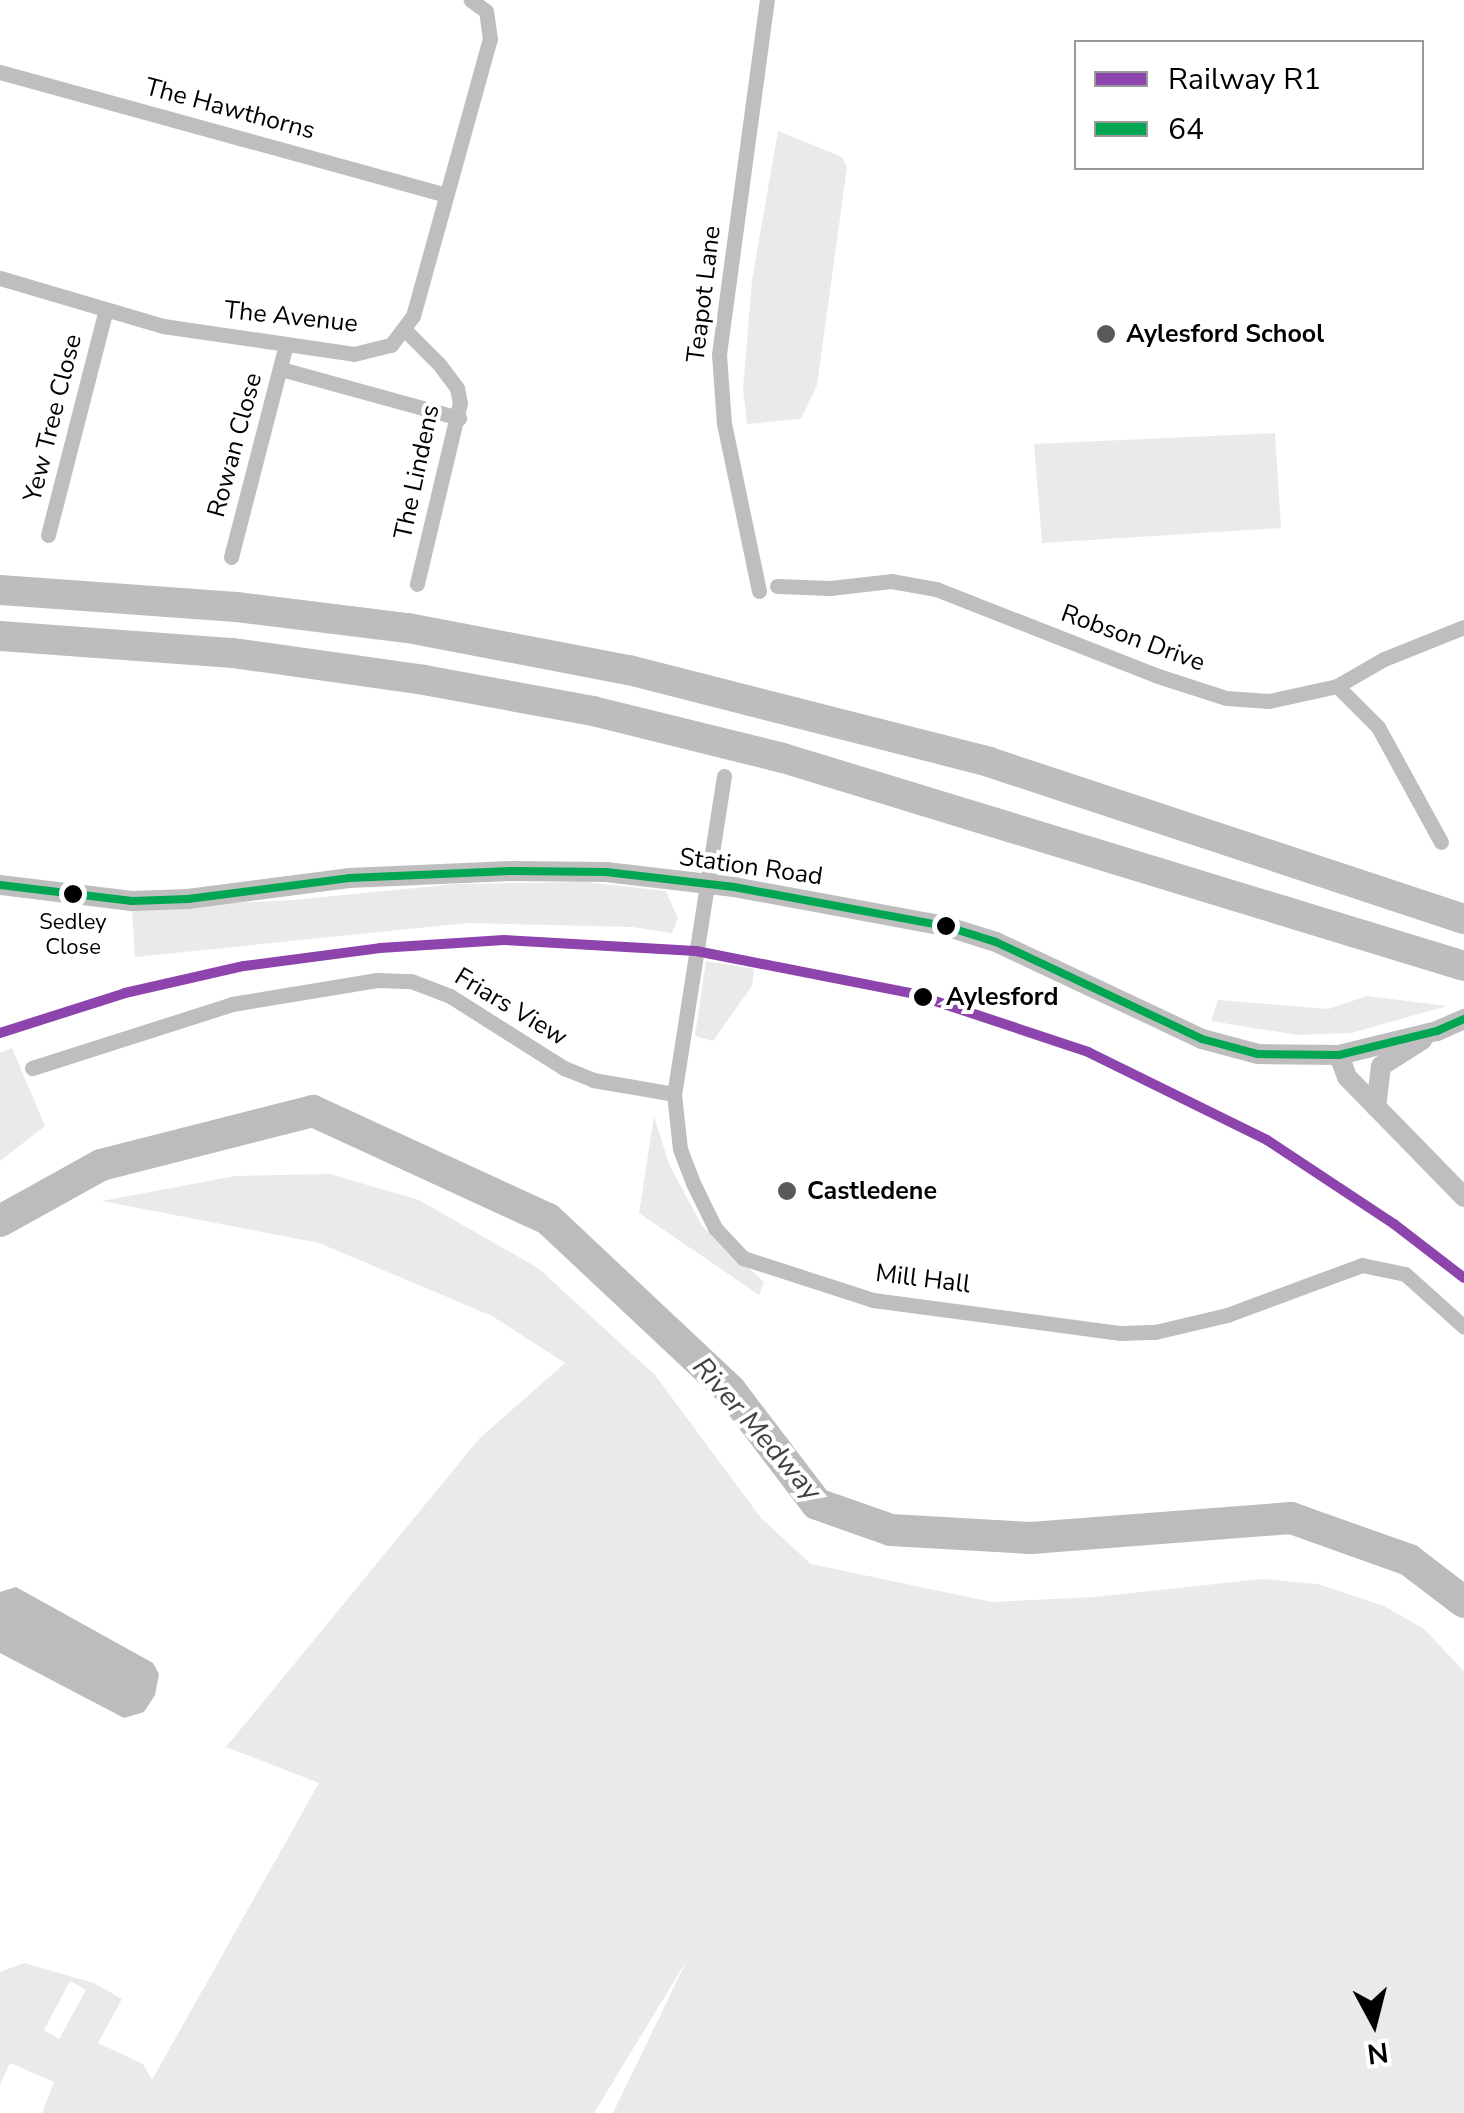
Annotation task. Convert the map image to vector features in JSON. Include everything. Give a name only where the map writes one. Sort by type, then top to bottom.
[{"type":"highway","points":[[0,590],[312,616],[408,628],[629,670],[989,762],[1464,919]]},
{"type":"highway","points":[[0,636],[233,653],[424,680],[594,711],[783,758],[1464,966]]},
{"type":"street","points":[[405,330],[490,38],[486,11],[471,0]]},
{"type":"street","name":"Teapot Lane","points":[[758,591],[724,424],[719,354],[768,0]]},
{"type":"street","name":"The Hawthorns","points":[[0,72],[446,195]]},
{"type":"street","name":"The Avenue","points":[[0,278],[106,313],[354,354],[391,345],[405,330]]},
{"type":"street","name":"Yew Tree Close","points":[[48,535],[106,313]]},
{"type":"street","name":"The Lindens","points":[[405,330],[458,388],[459,418],[417,584]]},
{"type":"street","name":"Rowan Close","points":[[230,557],[286,344]]},
{"type":"street","points":[[281,369],[459,418]]},
{"type":"street","name":"Robson Drive","points":[[777,586],[830,588],[892,581],[936,589],[1226,698],[1270,701],[1338,686],[1384,659],[1464,627]]},
{"type":"street","points":[[1338,686],[1378,727],[1441,842]]},
{"type":"street","name":"Mill Hall","points":[[724,776],[674,1094],[680,1149],[715,1228],[743,1258],[850,1294],[1086,1328],[1155,1332],[1227,1315],[1362,1265],[1405,1274],[1464,1327]]},
{"type":"street","name":"Station Road","points":[[0,884],[132,901],[188,900],[350,878],[512,870],[606,872],[709,885],[945,926],[996,942],[1202,1038],[1258,1054],[1340,1061],[1464,1019]]},
{"type":"street","name":"Friars View","points":[[32,1068],[232,1004],[377,980],[411,981],[450,996],[564,1068],[592,1080],[674,1094]]},
{"type":"street","points":[[1376,1107],[1381,1066],[1436,1031]]},
{"type":"street","points":[[1340,1061],[1346,1078],[1464,1197]]},
{"type":"shaded area","points":[[778,131],[842,157],[847,167],[817,385],[801,419],[747,424],[743,389],[752,280]]},
{"type":"shaded area","points":[[1275,433],[1281,528],[1042,543],[1034,444]]},
{"type":"shaded area","points":[[585,882],[666,891],[678,918],[672,933],[632,927],[468,923],[135,957],[132,908],[293,900],[456,884]]},
{"type":"shaded area","points":[[706,961],[754,969],[752,986],[713,1041],[695,1036]]},
{"type":"shaded area","points":[[1367,996],[1447,1006],[1351,1033],[1297,1035],[1211,1021],[1218,1000],[1328,1009]]},
{"type":"shaded area","points":[[12,1048],[45,1126],[0,1161],[0,1053]]},
{"type":"shaded area","points":[[654,1116],[669,1164],[702,1226],[764,1282],[759,1295],[639,1213]]},
{"type":"shaded area","points":[[330,1174],[419,1200],[538,1268],[655,1375],[761,1518],[811,1564],[992,1602],[1095,1597],[1261,1579],[1318,1584],[1384,1606],[1424,1629],[1464,1671],[1464,2113],[613,2113],[687,1960],[594,2113],[42,2113],[54,2082],[10,2063],[0,2085],[0,1972],[24,1963],[94,1983],[122,1999],[98,2043],[143,2064],[152,2080],[319,1783],[226,1747],[479,1439],[565,1363],[492,1316],[319,1243],[102,1201],[235,1176]],"holes":[[[70,1981],[86,1990],[59,2039],[44,2030]]]},
{"type":"shaded area","points":[[16,1587],[153,1663],[159,1674],[155,1695],[144,1712],[124,1718],[0,1653],[0,1592]]},
{"type":"waterway","name":"River Medway","points":[[0,1221],[101,1165],[313,1111],[548,1219],[730,1390],[817,1504],[891,1530],[1031,1538],[1291,1518],[1409,1560],[1464,1602]]},
{"type":"rail line","name":"R1","points":[[0,1033],[125,993],[244,966],[380,948],[504,940],[696,951],[911,993],[1088,1052],[1267,1140],[1394,1224],[1464,1278]]},
{"type":"transit line","name":"64","points":[[0,885],[132,901],[188,899],[349,878],[512,871],[606,872],[734,887],[945,926],[996,942],[1202,1039],[1258,1054],[1339,1055],[1437,1031],[1464,1019]]},
{"type":"place","name":"Aylesford School","points":[[1106,334]]},
{"type":"place","name":"Sedley Close","points":[[73,894]]},
{"type":"place","name":"Aylesford","points":[[923,997]]},
{"type":"place","name":"Castledene","points":[[787,1191]]}]
